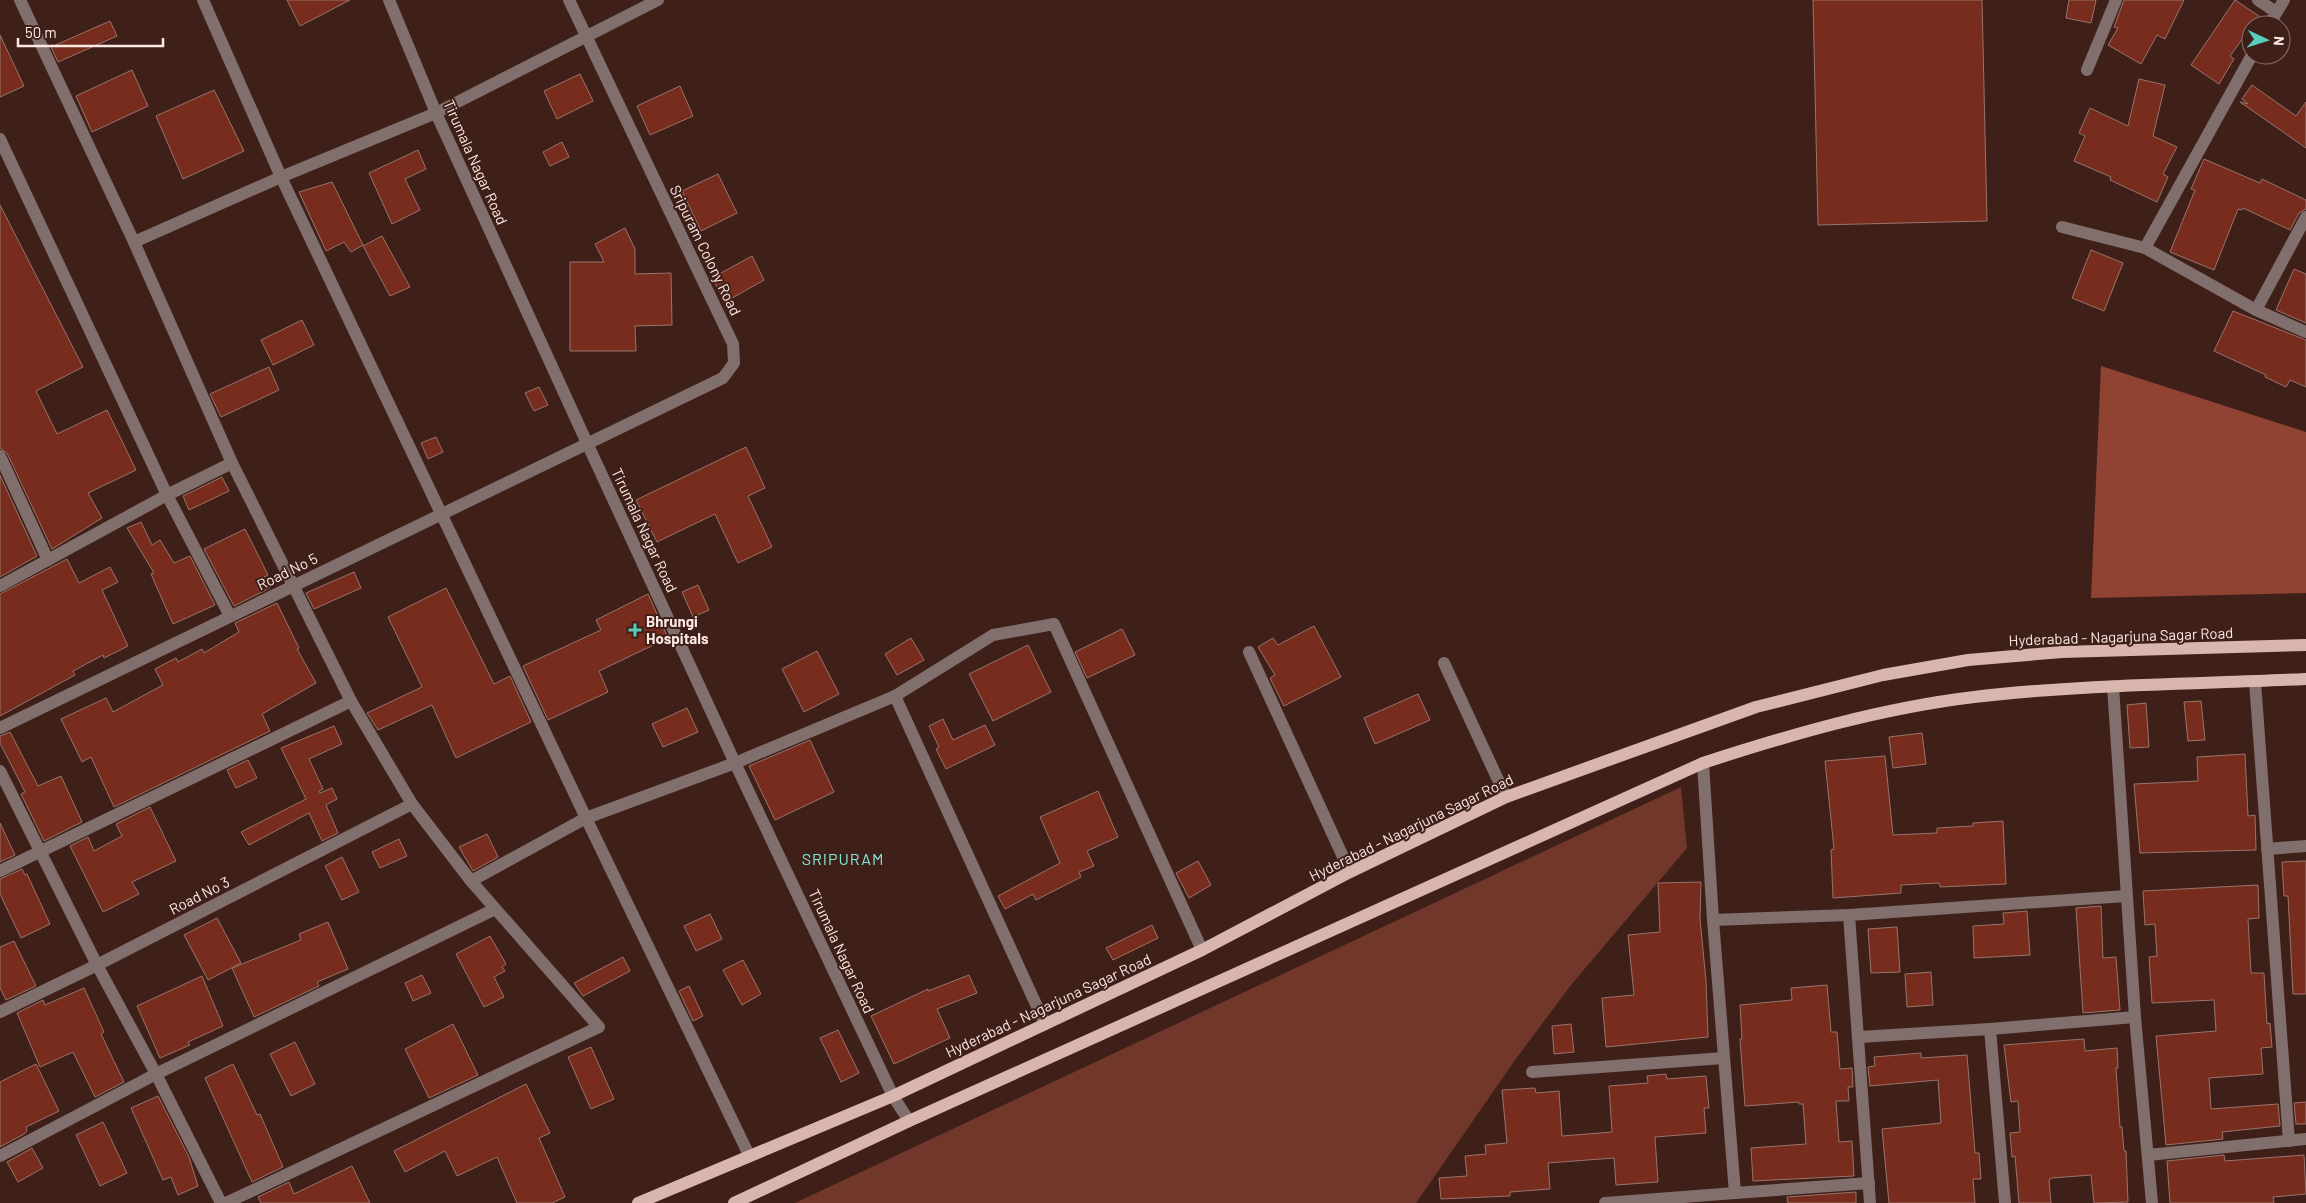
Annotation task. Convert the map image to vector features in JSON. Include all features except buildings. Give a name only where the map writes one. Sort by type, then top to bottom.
[{"type":"main road","name":"Hyderabad - Nagarjuna Sagar Road","points":[[638,1203],[893,1096],[1202,950],[1350,872],[1506,797],[1756,707],[1883,675],[1968,660],[2062,652],[2306,645]]},
{"type":"main road","points":[[734,1203],[909,1121],[1703,763],[1796,733],[1890,711],[1973,697],[2113,686],[2306,679]]},
{"type":"street","points":[[20,0],[134,242],[232,462],[292,586],[351,701],[412,804],[471,881],[599,1028],[226,1203]]},
{"type":"street","points":[[203,0],[281,177],[749,1156]]},
{"type":"street","name":"Tirumala Nagar Road","points":[[389,0],[436,113],[735,763],[893,1096],[909,1121]]},
{"type":"street","name":"Sripuram Colony Road","points":[[569,0],[732,344],[734,363],[723,378],[588,443]]},
{"type":"street","points":[[134,242],[281,177],[436,113],[658,0]]},
{"type":"street","points":[[2087,70],[2116,0]]},
{"type":"street","points":[[2258,0],[2276,12]]},
{"type":"street","points":[[2274,15],[2284,0]]},
{"type":"street","points":[[2145,248],[2246,65]]},
{"type":"street","points":[[0,139],[167,495],[230,616]]},
{"type":"street","points":[[2256,310],[2306,217]]},
{"type":"street","points":[[2062,227],[2145,248],[2256,310],[2306,332]]},
{"type":"street","name":"Road No 5","points":[[0,728],[588,443]]},
{"type":"street","points":[[0,456],[48,560]]},
{"type":"street","points":[[0,586],[167,495],[232,462]]},
{"type":"street","points":[[471,881],[586,818],[735,763],[895,696],[993,634],[1054,624],[1202,950]]},
{"type":"street","points":[[1249,652],[1350,872]]},
{"type":"street","points":[[1444,663],[1506,797]]},
{"type":"street","points":[[2255,682],[2289,1141]]},
{"type":"street","points":[[2113,686],[2135,1017],[2152,1203]]},
{"type":"street","points":[[895,696],[1045,1024]]},
{"type":"street","points":[[0,871],[351,701]]},
{"type":"street","points":[[1703,763],[1713,920],[1735,1193]]},
{"type":"street","points":[[0,772],[97,965],[156,1074],[221,1203]]},
{"type":"street","name":"Road No 3","points":[[0,1012],[97,965],[412,804]]},
{"type":"street","points":[[2267,849],[2306,846]]},
{"type":"street","points":[[1713,920],[1849,914],[2126,896]]},
{"type":"street","points":[[0,1156],[156,1074],[495,908]]},
{"type":"street","points":[[1849,914],[1870,1203]]},
{"type":"street","points":[[1859,1037],[2135,1017]]},
{"type":"street","points":[[1990,1029],[2006,1203]]},
{"type":"street","points":[[1532,1072],[1724,1058]]},
{"type":"street","points":[[2148,1155],[2306,1140]]},
{"type":"street","points":[[1605,1203],[1869,1183]]},
{"type":"shaded area","points":[[2101,366],[2306,432],[2306,593],[2091,598]]},
{"type":"shaded area","points":[[1681,787],[1687,848],[1571,985],[1515,1060],[1416,1203],[795,1203]]},
{"type":"place","name":"Bhrungi Hospitals","points":[[635,630]]},
{"type":"district","name":"SRIPURAM","points":[[843,858]]}]
